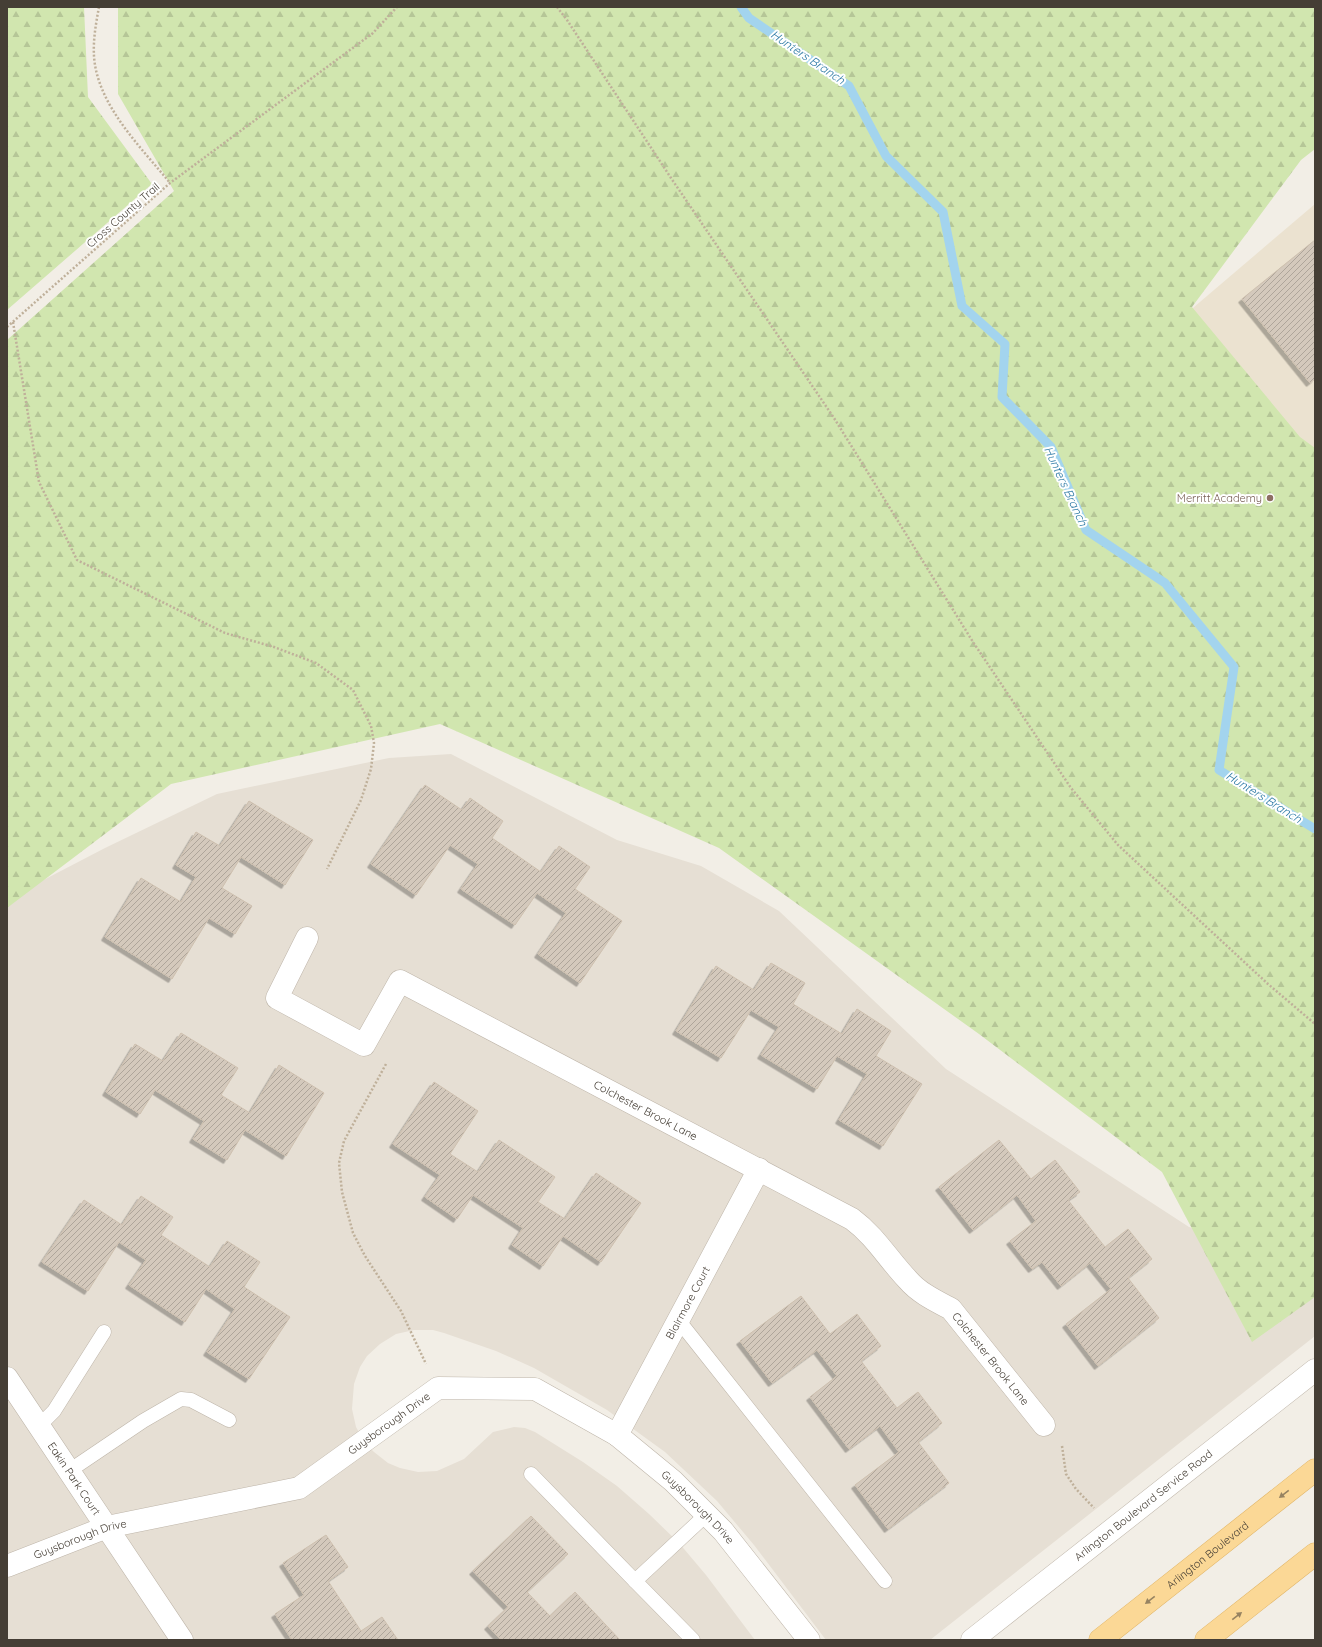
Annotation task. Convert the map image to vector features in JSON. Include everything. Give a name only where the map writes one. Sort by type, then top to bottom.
[{"type":"main road","name":"Arlington Boulevard","points":[[1100,1640],[1315,1470]]},
{"type":"main road","points":[[1206,1640],[1315,1554]]},
{"type":"street","name":"Colchester Brook Lane","points":[[307,938],[277,998],[364,1045],[400,981],[852,1219],[865,1229],[908,1281],[930,1298],[951,1310],[1044,1425]]},
{"type":"street","name":"Blairmore Court","points":[[617,1435],[759,1169]]},
{"type":"street","name":"Arlington Boulevard Service Road","points":[[972,1640],[1315,1370]]},
{"type":"street","name":"Eakin Park Court","points":[[7,1378],[182,1640]]},
{"type":"street","name":"Guysborough Drive","points":[[7,1566],[107,1527],[299,1488],[438,1388],[535,1390],[617,1435],[673,1481],[723,1531],[809,1640]]},
{"type":"lane","points":[[679,1321],[885,1581]]},
{"type":"lane","points":[[39,1426],[54,1411],[104,1332]]},
{"type":"lane","points":[[69,1471],[143,1421],[181,1399],[191,1400],[229,1420]]},
{"type":"lane","points":[[531,1474],[693,1640]]},
{"type":"lane","points":[[635,1580],[706,1515]]},
{"type":"path","name":"Cross County Trail","points":[[7,327],[170,183],[113,111],[99,82],[94,56],[99,7]]},
{"type":"path","points":[[170,183],[373,34],[397,7]]},
{"type":"path","points":[[557,7],[666,172],[834,418],[974,642],[1071,788],[1118,845],[1268,984],[1315,1024]]},
{"type":"path","points":[[13,322],[39,482],[77,560],[225,633],[274,647],[316,663],[353,690],[371,726],[374,743],[371,769],[361,800],[328,869]]},
{"type":"path","points":[[390,1057],[344,1141],[339,1163],[342,1192],[353,1233],[365,1256],[401,1311],[438,1388]]},
{"type":"path","points":[[1044,1425],[1050,1435],[1064,1447],[1066,1474],[1076,1489],[1098,1513]]},
{"type":"shaded area","name":"Merritt Academy","points":[[1315,204],[1315,638],[1133,359]]},
{"type":"shaded area","points":[[451,754],[617,840],[701,866],[779,911],[946,1069],[1189,1227],[1291,1251],[1315,1263],[1315,1336],[930,1640],[826,1640],[754,1545],[717,1501],[665,1452],[607,1410],[534,1368],[496,1351],[433,1330],[414,1330],[396,1334],[380,1344],[367,1356],[360,1367],[354,1384],[352,1409],[356,1427],[365,1443],[374,1452],[388,1463],[400,1468],[418,1472],[437,1471],[464,1459],[493,1432],[514,1427],[525,1428],[535,1432],[583,1462],[617,1486],[649,1514],[679,1543],[706,1575],[755,1640],[7,1640],[7,899],[105,848],[217,794],[389,758]]},
{"type":"green space","points":[[7,7],[84,7],[88,97],[152,184],[7,310]]},
{"type":"green space","points":[[118,7],[1315,7],[1315,149],[1301,160],[1192,307],[1300,437],[1315,448],[1315,1297],[1252,1342],[1162,1172],[979,1034],[719,848],[440,724],[171,784],[7,908],[7,340],[174,191],[118,94]]},
{"type":"building","points":[[1315,240],[1315,379],[1310,383],[1242,299]]},
{"type":"building","points":[[425,785],[462,810],[470,798],[503,821],[492,838],[541,872],[559,846],[590,867],[575,889],[622,921],[580,983],[538,954],[566,913],[537,893],[515,925],[461,889],[478,864],[450,845],[416,895],[371,864]]},
{"type":"building","points":[[249,801],[313,840],[285,885],[241,857],[222,888],[252,906],[235,934],[209,918],[172,979],[105,937],[141,878],[181,902],[196,877],[176,865],[196,832],[220,846]]},
{"type":"building","points":[[771,963],[805,983],[793,1004],[842,1034],[857,1009],[891,1031],[876,1056],[922,1084],[883,1146],[839,1120],[867,1074],[837,1056],[817,1089],[761,1055],[779,1027],[751,1010],[721,1058],[676,1031],[716,966],[754,990]]},
{"type":"building","points":[[181,1033],[238,1068],[221,1095],[250,1113],[279,1065],[324,1093],[286,1156],[245,1130],[227,1160],[193,1139],[204,1121],[155,1090],[140,1114],[106,1092],[135,1044],[163,1061]]},
{"type":"building","points":[[434,1082],[478,1111],[450,1154],[478,1172],[499,1140],[555,1177],[538,1202],[565,1219],[596,1173],[641,1203],[601,1262],[563,1236],[543,1266],[512,1245],[523,1228],[473,1195],[457,1219],[425,1197],[440,1175],[393,1144]]},
{"type":"building","points":[[999,1140],[1031,1179],[1055,1160],[1080,1192],[1068,1200],[1105,1247],[1128,1229],[1152,1259],[1128,1278],[1159,1318],[1098,1366],[1066,1324],[1111,1289],[1090,1263],[1061,1286],[1042,1262],[1032,1269],[1010,1241],[1036,1221],[1017,1195],[973,1230],[939,1187]]},
{"type":"building","points":[[141,1196],[173,1217],[161,1235],[210,1267],[227,1241],[260,1262],[244,1287],[290,1317],[249,1379],[207,1352],[235,1309],[206,1289],[185,1322],[129,1285],[146,1260],[119,1242],[88,1291],[42,1262],[84,1200],[122,1225]]},
{"type":"building","points":[[801,1296],[830,1334],[857,1314],[881,1346],[861,1361],[897,1408],[918,1392],[942,1423],[918,1442],[949,1483],[888,1529],[855,1485],[899,1452],[880,1426],[849,1449],[810,1397],[837,1376],[817,1350],[772,1383],[740,1341]]},
{"type":"building","points":[[531,1516],[568,1554],[527,1592],[550,1616],[575,1592],[620,1640],[501,1640],[488,1626],[508,1607],[473,1571]]},
{"type":"building","points":[[326,1535],[348,1567],[328,1581],[361,1631],[382,1617],[398,1640],[292,1640],[275,1614],[304,1595],[283,1563]]},
{"type":"waterway","name":"Hunters Branch","points":[[741,7],[749,18],[849,86],[886,156],[943,212],[962,306],[1005,344],[1002,397],[1051,447],[1086,530],[1165,583],[1234,667],[1219,770],[1315,829]]},
{"type":"place","name":"Merritt Academy","points":[[1270,498]]}]
